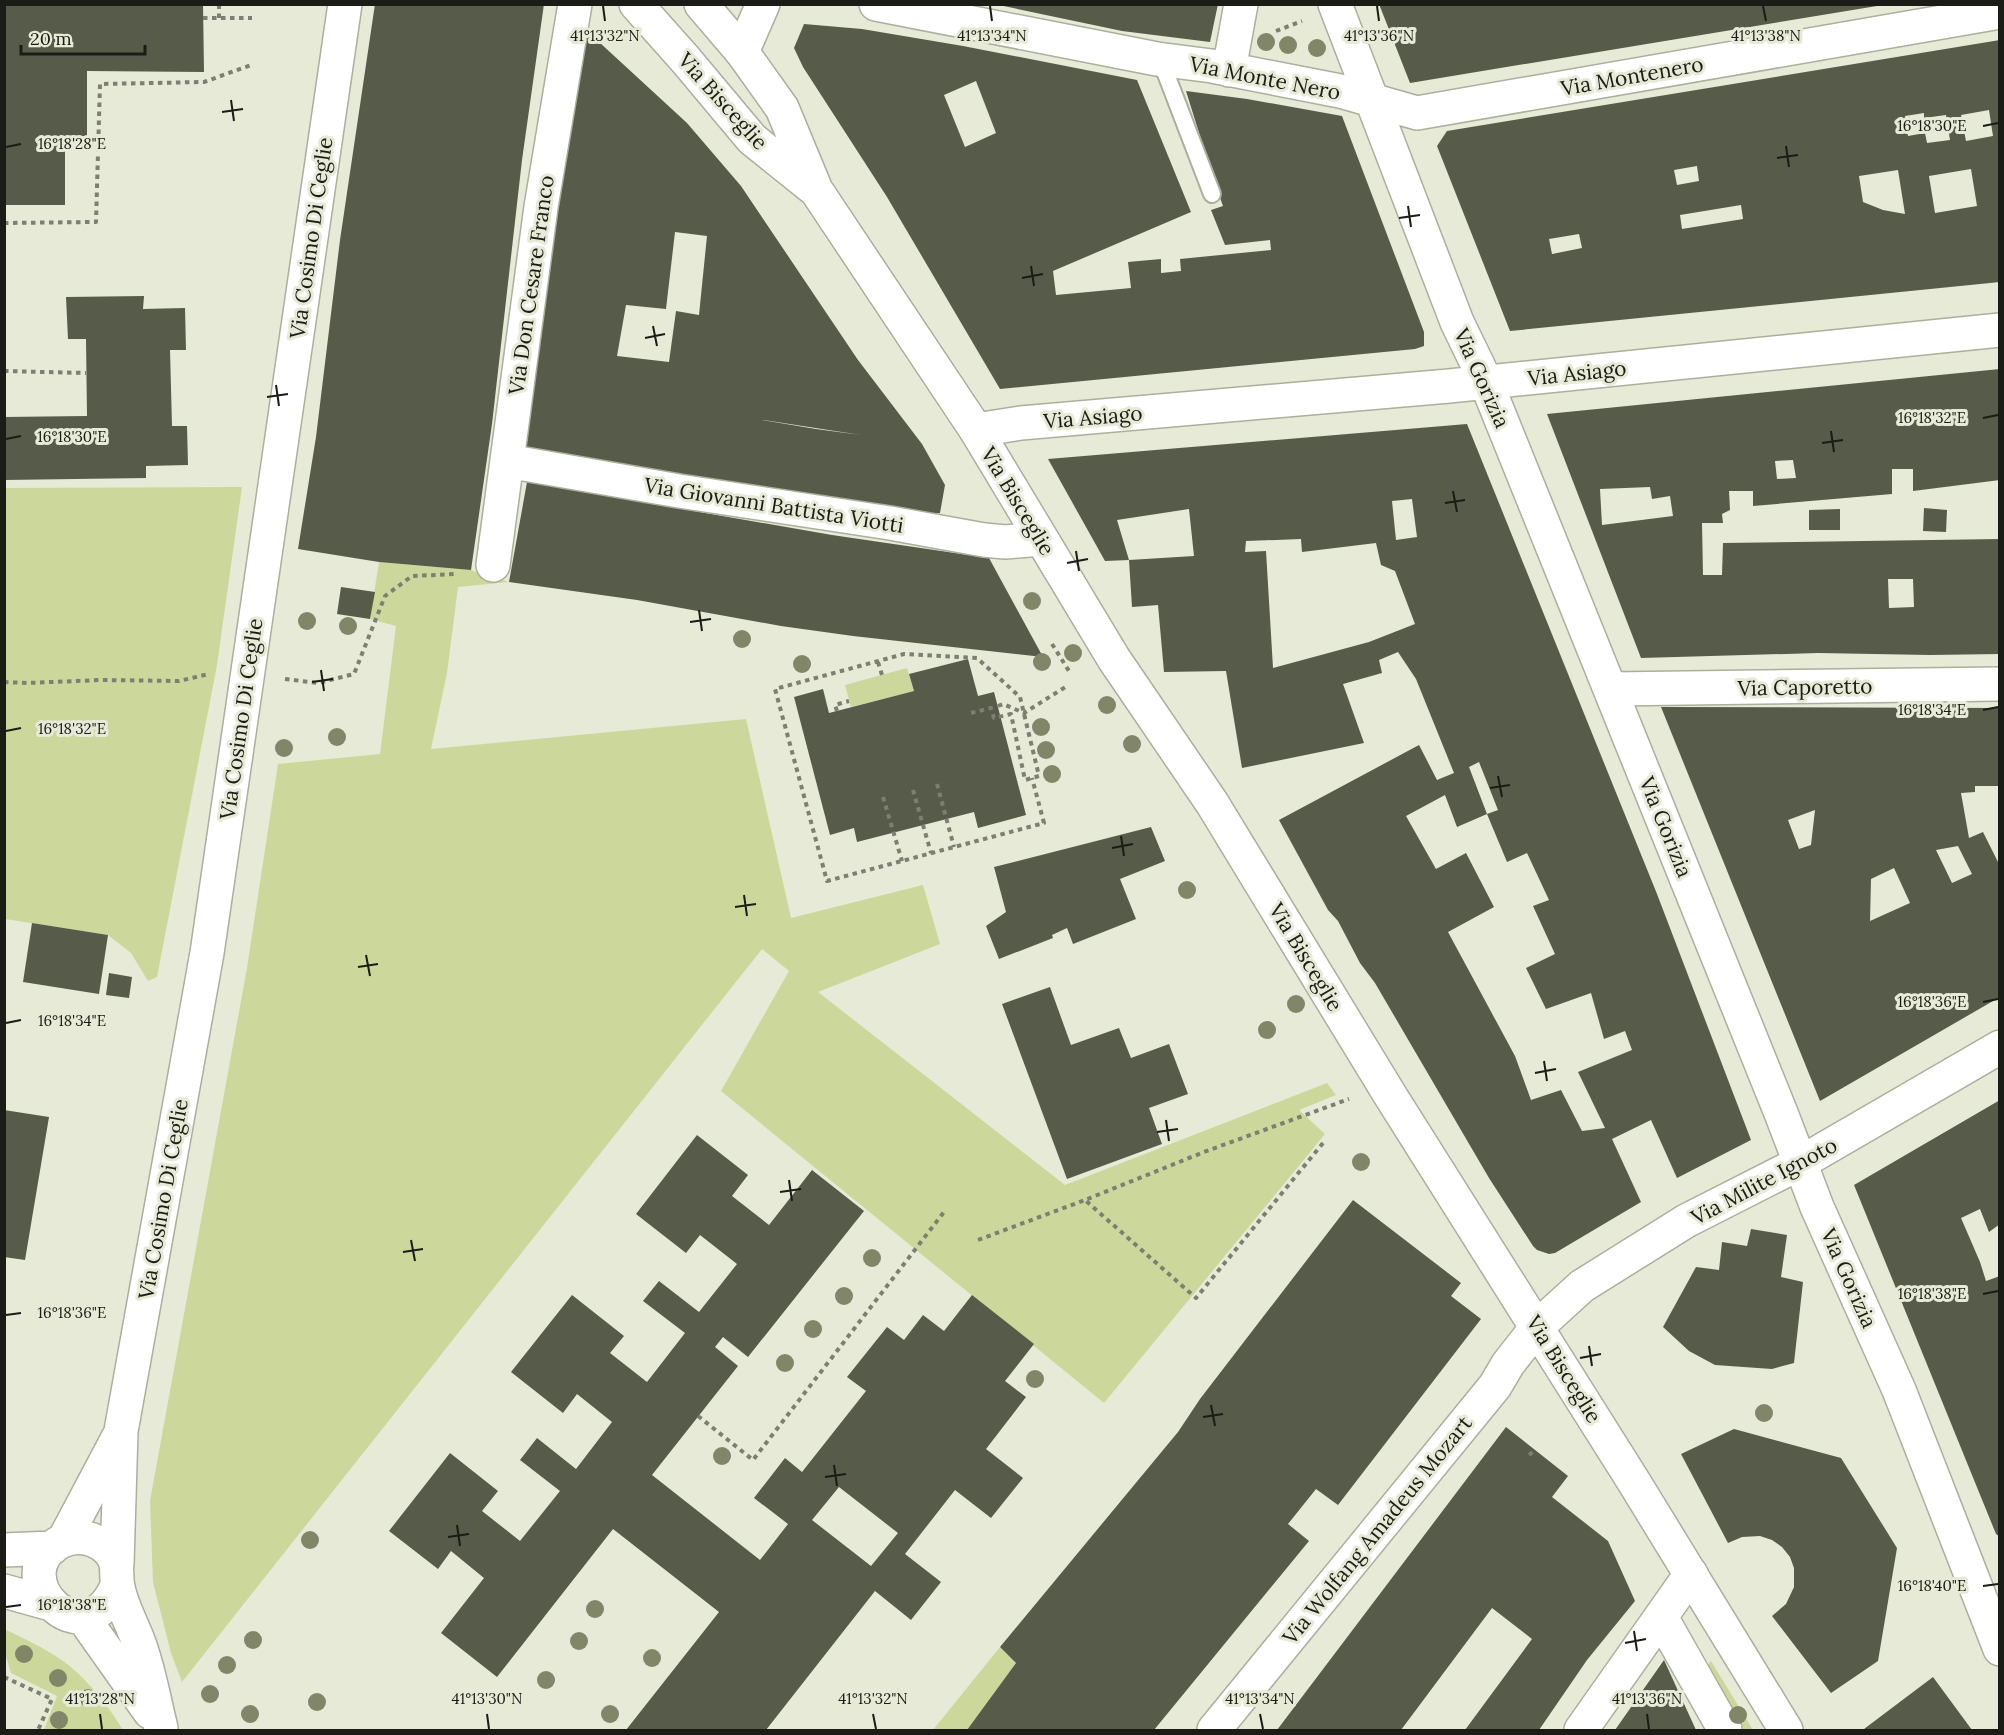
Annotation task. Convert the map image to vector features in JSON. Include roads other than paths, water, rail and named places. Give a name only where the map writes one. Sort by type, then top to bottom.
[{"type":"street","name":"Via Cosimo Di Ceglie","points":[[117,1575],[121,1431],[207,953],[345,4]]},
{"type":"street","name":"Via Don Cesare Franco","points":[[478,570],[507,461],[541,207],[574,4]]},
{"type":"street","name":"Via Bisceglie","points":[[636,4],[752,139],[816,190]]},
{"type":"street","name":"Via Bisceglie","points":[[701,4],[742,52],[782,108],[816,190],[976,430],[1114,659],[1212,803],[1390,1095],[1691,1574],[1786,1731]]},
{"type":"street","points":[[742,52],[763,4]]},
{"type":"street","name":"Via Monte Nero","points":[[876,4],[1157,59],[1340,91],[1371,100]]},
{"type":"street","points":[[1229,70],[1241,4]]},
{"type":"street","name":"Via Gorizia","points":[[1335,4],[1457,322],[1486,382],[1817,1207],[1899,1390],[2000,1649]]},
{"type":"street","name":"Via Montenero","points":[[1371,100],[1417,113],[2000,12]]},
{"type":"street","name":"Via Asiago","points":[[976,430],[1021,423],[1486,382],[2000,330]]},
{"type":"street","name":"Via Giovanni Battista Viotti","points":[[507,461],[984,540],[1005,542],[1041,539]]},
{"type":"street","name":"Via Caporetto","points":[[1610,689],[2000,684]]},
{"type":"street","name":"Via Milite Ignoto","points":[[1537,1327],[1582,1286],[1686,1221],[1800,1163],[2000,1047]]},
{"type":"street","name":"Via Wolfang Amadeus Mozart","points":[[1214,1731],[1495,1386],[1537,1327]]},
{"type":"street","name":"Via Cosimo Di Ceglie","points":[[58,1544],[121,1431]]},
{"type":"street","points":[[4,1550],[58,1544],[77,1537],[101,1544],[111,1553],[140,1645],[162,1729]]},
{"type":"street","points":[[58,1544],[44,1558],[40,1570],[40,1582],[43,1594],[59,1611],[70,1615],[94,1614],[105,1607],[117,1575]]},
{"type":"street","points":[[1581,1731],[1691,1574]]},
{"type":"street","points":[[4,1591],[51,1604]]},
{"type":"street","points":[[82,1616],[162,1729]]},
{"type":"street","points":[[1660,1617],[1725,1731]]},
{"type":"lane","name":"Via Monte Nero","points":[[1157,59],[1166,74],[1212,194]]}]
